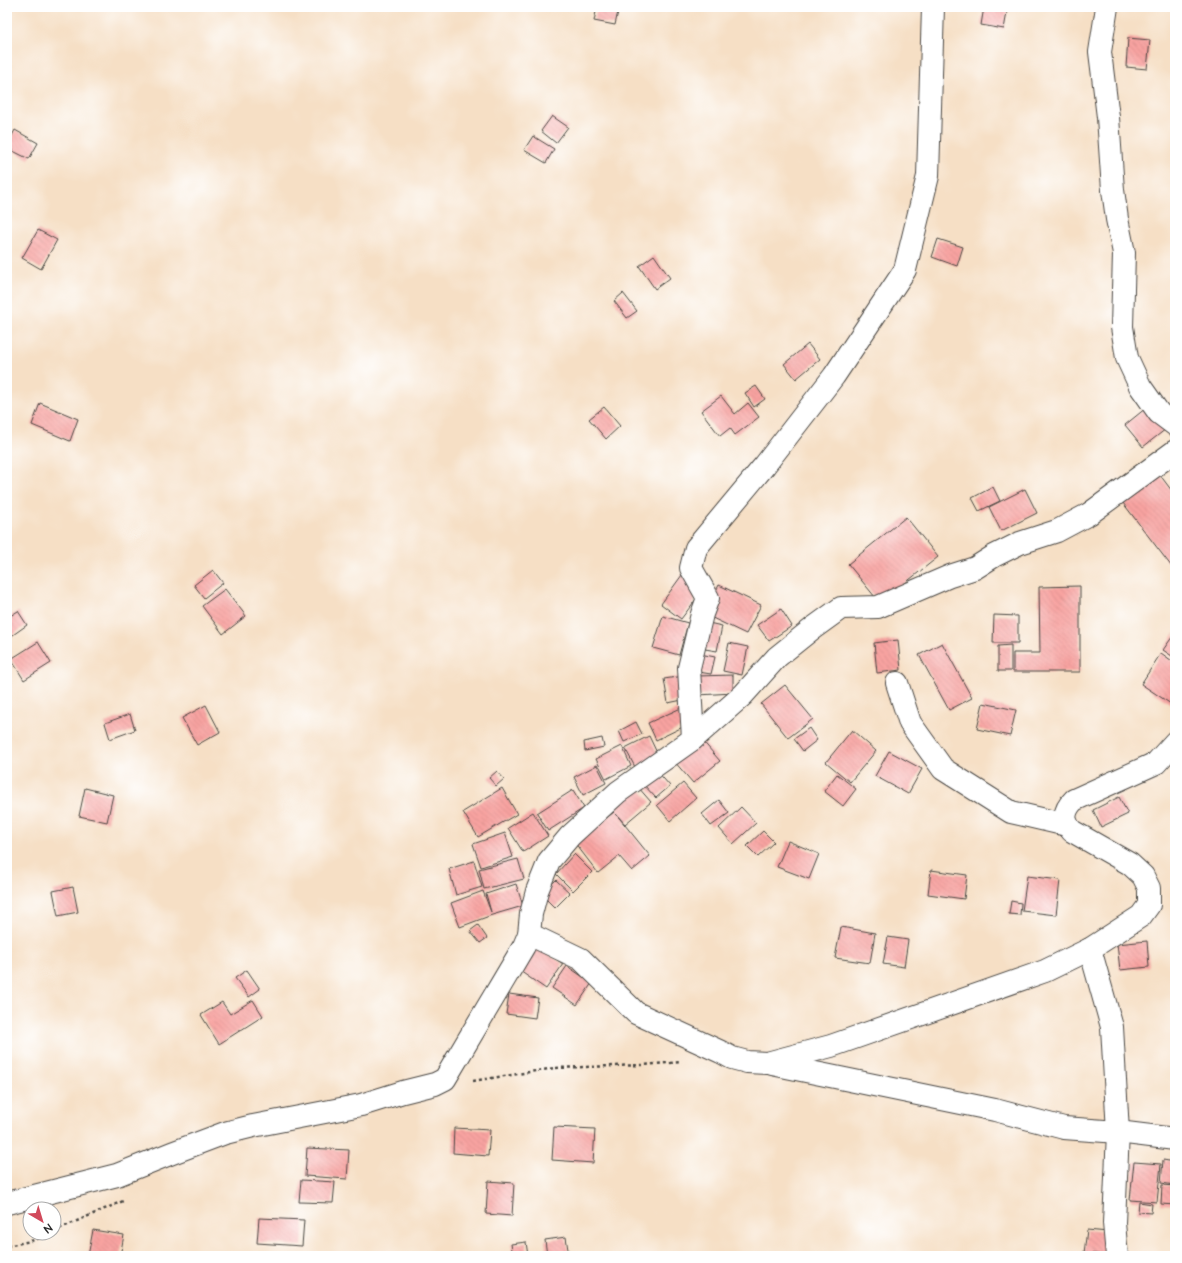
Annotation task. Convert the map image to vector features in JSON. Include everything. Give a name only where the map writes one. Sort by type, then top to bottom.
[{"type":"street","points":[[693,739],[689,668],[702,614],[708,598],[691,568],[696,548],[765,465],[834,376],[905,270],[928,176],[933,7]]},
{"type":"street","points":[[1107,7],[1100,52],[1108,117],[1113,190],[1124,253],[1122,327],[1127,358],[1140,386],[1151,402],[1159,413],[1175,425]]},
{"type":"street","points":[[7,1203],[117,1175],[172,1152],[225,1133],[253,1126],[361,1105],[435,1084],[445,1079],[524,946],[529,934],[531,914],[536,891],[549,861],[570,836],[618,792],[693,739],[743,695],[777,657],[841,608],[878,607],[950,576],[975,568],[994,556],[1020,543],[1057,531],[1089,514],[1172,459]]},
{"type":"street","points":[[897,683],[910,723],[943,769],[1011,812],[1067,825]]},
{"type":"street","points":[[767,1063],[831,1046],[1045,971],[1090,949],[1141,916],[1149,904],[1149,888],[1143,876],[1130,864],[1072,831],[1067,825],[1064,816],[1068,806],[1074,800],[1156,763],[1175,742]]},
{"type":"street","points":[[529,934],[581,959],[636,1013],[732,1058],[747,1062],[767,1063],[995,1110],[1064,1128],[1118,1132],[1175,1139]]},
{"type":"street","points":[[1090,949],[1112,1027],[1118,1132],[1114,1223],[1117,1256]]},
{"type":"path","points":[[445,1079],[465,1082],[555,1068],[687,1062]]},
{"type":"path","points":[[7,1246],[30,1241]]},
{"type":"building","points":[[597,7],[619,7],[615,25],[594,21]]},
{"type":"building","points":[[984,7],[1008,7],[1004,29],[981,25]]},
{"type":"building","points":[[1128,38],[1150,40],[1147,69],[1126,67]]},
{"type":"building","points":[[552,116],[568,127],[556,143],[541,131]]},
{"type":"building","points":[[15,130],[38,143],[29,159],[7,148],[7,145]]},
{"type":"building","points":[[533,136],[554,149],[546,163],[524,150]]},
{"type":"building","points":[[38,230],[57,240],[41,269],[22,258]]},
{"type":"building","points":[[938,239],[963,247],[957,266],[932,257]]},
{"type":"building","points":[[654,255],[670,278],[655,289],[639,266]]},
{"type":"building","points":[[623,293],[637,311],[627,318],[614,301]]},
{"type":"building","points":[[808,344],[820,359],[796,379],[784,364]]},
{"type":"building","points":[[756,386],[765,399],[754,407],[745,393]]},
{"type":"building","points":[[721,396],[735,414],[748,403],[759,417],[735,435],[730,428],[720,436],[701,411]]},
{"type":"building","points":[[40,403],[78,419],[70,441],[32,425]]},
{"type":"building","points":[[604,407],[620,426],[606,439],[589,419]]},
{"type":"building","points":[[1146,408],[1166,429],[1143,447],[1125,425]]},
{"type":"building","points":[[1160,475],[1175,495],[1175,571],[1123,503]]},
{"type":"building","points":[[993,487],[1000,501],[979,511],[972,498]]},
{"type":"building","points":[[1025,489],[1037,513],[1001,531],[989,507]]},
{"type":"building","points":[[906,517],[938,557],[880,603],[848,564]]},
{"type":"building","points":[[213,570],[223,583],[204,598],[194,585]]},
{"type":"building","points":[[682,575],[703,590],[681,619],[661,604]]},
{"type":"building","points":[[719,585],[761,605],[746,634],[704,614]]},
{"type":"building","points":[[1080,586],[1080,672],[1013,672],[1013,653],[1040,653],[1039,587]]},
{"type":"building","points":[[225,589],[246,616],[223,634],[202,606]]},
{"type":"building","points":[[781,609],[792,626],[769,641],[757,625]]},
{"type":"building","points":[[18,611],[27,625],[10,637],[7,632],[7,618]]},
{"type":"building","points":[[994,615],[1018,616],[1018,643],[993,643]]},
{"type":"building","points":[[663,616],[688,623],[679,655],[653,648]]},
{"type":"building","points":[[704,622],[722,626],[717,651],[699,648]]},
{"type":"building","points":[[1175,633],[1175,658],[1163,650]]},
{"type":"building","points":[[898,640],[901,670],[877,673],[874,643]]},
{"type":"building","points":[[38,642],[51,663],[24,680],[11,659]]},
{"type":"building","points":[[729,643],[748,647],[742,675],[723,671]]},
{"type":"building","points":[[942,643],[972,698],[949,710],[919,655]]},
{"type":"building","points":[[1011,645],[1011,671],[998,671],[998,646]]},
{"type":"building","points":[[695,653],[715,657],[711,674],[692,671]]},
{"type":"building","points":[[1161,653],[1175,663],[1174,706],[1141,684]]},
{"type":"building","points":[[733,675],[733,693],[698,695],[697,676]]},
{"type":"building","points":[[684,676],[687,699],[668,703],[664,679]]},
{"type":"building","points":[[785,685],[813,719],[788,738],[761,704]]},
{"type":"building","points":[[983,703],[1016,710],[1010,736],[977,729]]},
{"type":"building","points":[[206,705],[220,732],[197,745],[182,718]]},
{"type":"building","points":[[681,708],[689,724],[656,740],[648,723]]},
{"type":"building","points":[[130,714],[135,730],[110,739],[105,723]]},
{"type":"building","points":[[636,722],[642,734],[624,742],[619,731]]},
{"type":"building","points":[[809,728],[817,740],[803,751],[794,739]]},
{"type":"building","points":[[852,730],[876,751],[850,782],[826,762]]},
{"type":"building","points":[[649,736],[658,755],[635,767],[625,748]]},
{"type":"building","points":[[602,738],[604,747],[585,751],[584,742]]},
{"type":"building","points":[[701,739],[720,761],[693,783],[674,761]]},
{"type":"building","points":[[622,746],[631,766],[606,779],[596,759]]},
{"type":"building","points":[[889,751],[922,769],[908,794],[875,776]]},
{"type":"building","points":[[597,765],[606,783],[583,795],[574,777]]},
{"type":"building","points":[[497,771],[504,779],[496,786],[489,778]]},
{"type":"building","points":[[657,771],[670,786],[656,798],[643,784]]},
{"type":"building","points":[[837,774],[856,789],[843,806],[824,791]]},
{"type":"building","points":[[683,783],[696,798],[670,821],[657,805]]},
{"type":"building","points":[[638,787],[651,802],[625,824],[616,814],[650,856],[632,871],[619,856],[598,873],[575,843],[614,812],[612,809]]},
{"type":"building","points":[[85,788],[113,795],[107,822],[79,816]]},
{"type":"building","points":[[502,788],[517,814],[478,837],[463,812]]},
{"type":"building","points":[[573,790],[584,808],[548,831],[537,813]]},
{"type":"building","points":[[1119,797],[1128,814],[1101,827],[1093,810]]},
{"type":"building","points":[[719,800],[729,813],[711,826],[702,814]]},
{"type":"building","points":[[741,807],[756,823],[733,844],[719,828]]},
{"type":"building","points":[[533,812],[548,836],[523,852],[508,828]]},
{"type":"building","points":[[763,831],[774,842],[758,857],[747,846]]},
{"type":"building","points":[[505,833],[513,857],[481,867],[473,844]]},
{"type":"building","points":[[788,841],[819,854],[809,879],[777,867]]},
{"type":"building","points":[[574,854],[592,872],[573,891],[556,874]]},
{"type":"building","points":[[518,859],[524,879],[484,889],[479,869]]},
{"type":"building","points":[[474,861],[482,887],[456,895],[449,869]]},
{"type":"building","points":[[931,870],[967,875],[964,899],[928,894]]},
{"type":"building","points":[[1027,876],[1060,880],[1056,915],[1022,911]]},
{"type":"building","points":[[556,880],[570,893],[555,908],[541,894]]},
{"type":"building","points":[[516,884],[523,906],[492,915],[460,927],[451,903],[483,891],[491,912],[486,894]]},
{"type":"building","points":[[73,887],[78,912],[58,916],[53,891]]},
{"type":"building","points":[[1011,901],[1021,903],[1020,915],[1009,914]]},
{"type":"building","points":[[478,925],[487,938],[480,943],[470,931]]},
{"type":"building","points":[[841,927],[875,933],[870,963],[835,958]]},
{"type":"building","points":[[888,937],[908,940],[904,967],[883,964]]},
{"type":"building","points":[[1147,941],[1149,967],[1120,970],[1117,944]]},
{"type":"building","points":[[534,944],[563,964],[546,989],[517,969]]},
{"type":"building","points":[[567,966],[592,983],[577,1005],[552,988]]},
{"type":"building","points":[[247,970],[260,989],[249,997],[235,978]]},
{"type":"building","points":[[509,994],[538,998],[535,1018],[506,1014]]},
{"type":"building","points":[[253,1000],[263,1016],[219,1044],[201,1015],[222,1002],[230,1014]]},
{"type":"building","points":[[554,1127],[595,1129],[593,1163],[552,1160]]},
{"type":"building","points":[[454,1128],[490,1130],[488,1156],[453,1153]]},
{"type":"building","points":[[307,1148],[349,1150],[347,1179],[305,1176]]},
{"type":"building","points":[[1163,1160],[1175,1162],[1175,1185],[1161,1183]]},
{"type":"building","points":[[1134,1162],[1161,1164],[1157,1202],[1130,1200]]},
{"type":"building","points":[[301,1180],[335,1182],[333,1203],[299,1202]]},
{"type":"building","points":[[488,1181],[514,1183],[512,1216],[486,1214]]},
{"type":"building","points":[[1162,1185],[1175,1186],[1175,1205],[1161,1204]]},
{"type":"building","points":[[1139,1202],[1152,1204],[1151,1213],[1138,1212]]},
{"type":"building","points":[[259,1218],[304,1220],[302,1246],[257,1243]]},
{"type":"building","points":[[93,1230],[124,1235],[120,1256],[88,1256]]},
{"type":"building","points":[[1087,1230],[1108,1232],[1106,1255],[1084,1253]]},
{"type":"building","points":[[566,1237],[569,1256],[547,1256],[545,1240]]},
{"type":"building","points":[[526,1242],[528,1256],[513,1256],[511,1244]]}]
